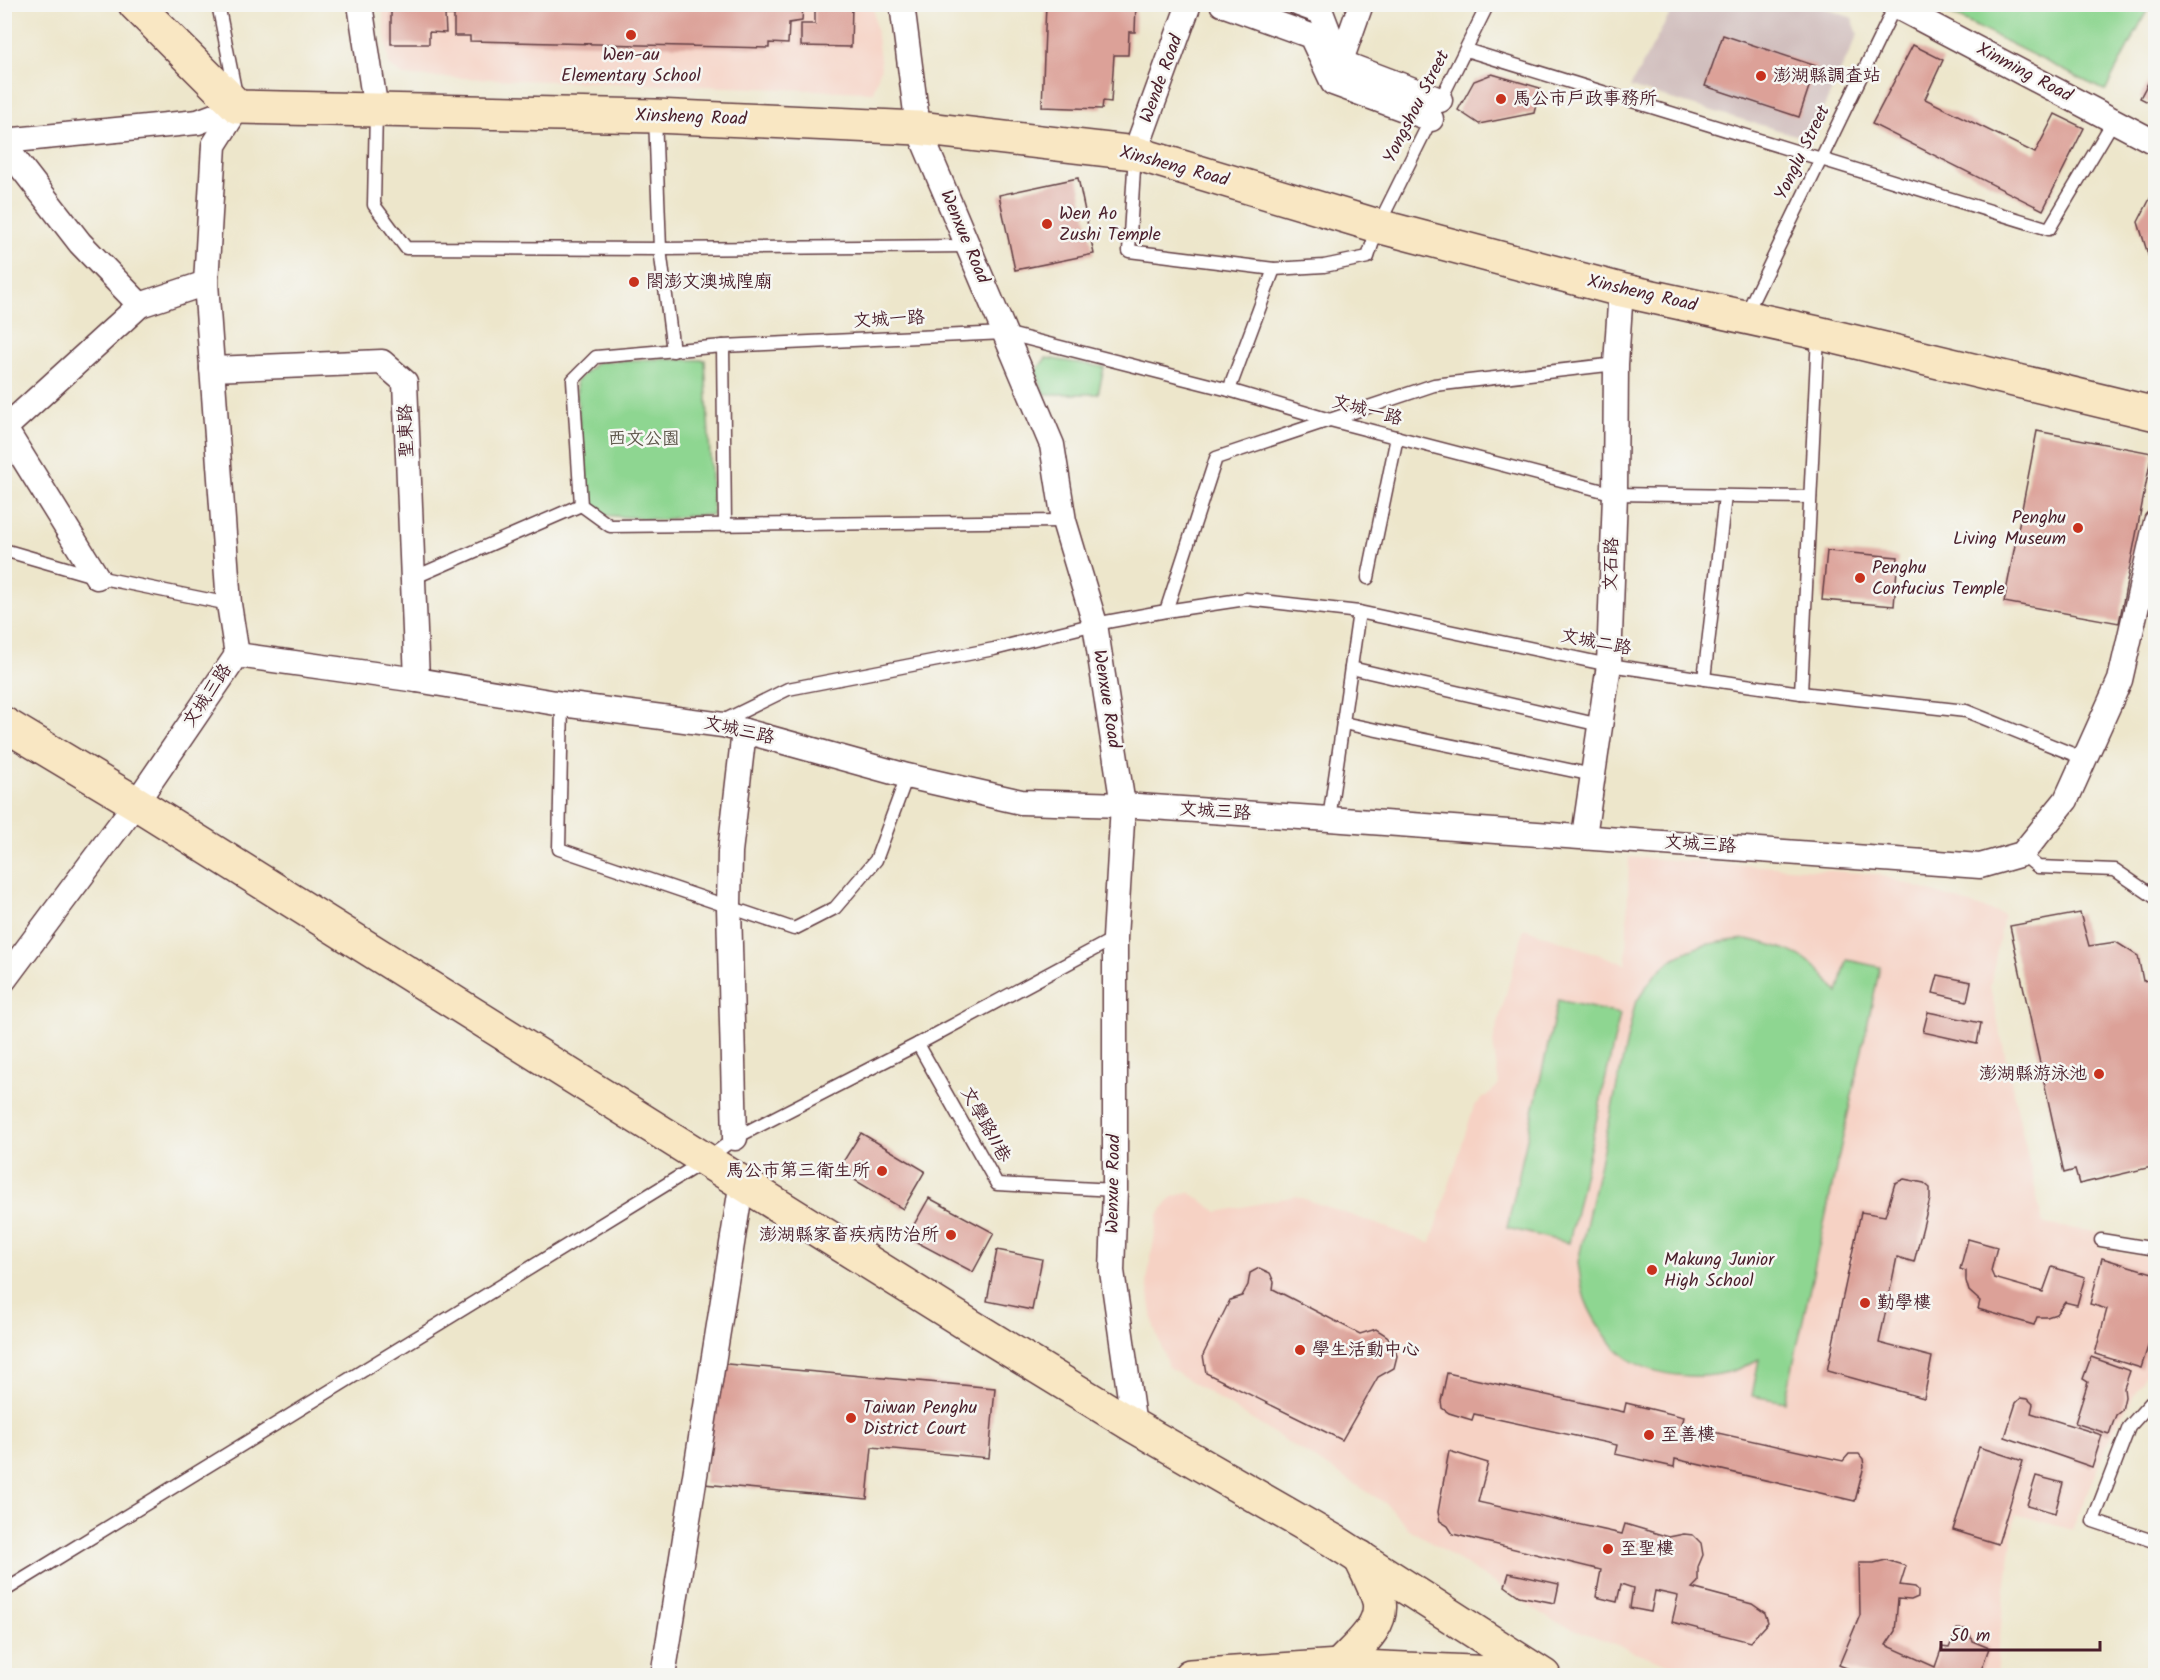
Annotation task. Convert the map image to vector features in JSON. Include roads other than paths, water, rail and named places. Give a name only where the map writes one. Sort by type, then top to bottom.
[{"type":"main road","points":[[135,4],[238,107]]},
{"type":"main road","name":"Xinsheng Road","points":[[238,107],[655,116],[918,128],[1135,153],[1378,226],[1621,290],[1818,333],[2156,414]]},
{"type":"main road","points":[[4,724],[136,803],[969,1325],[1134,1426],[1360,1557],[1543,1675]]},
{"type":"main road","points":[[1339,1666],[1380,1618],[1378,1600],[1360,1557]]},
{"type":"main road","points":[[1190,1676],[1339,1666],[1543,1675]]},
{"type":"street","points":[[360,4],[376,111]]},
{"type":"street","name":"Wenxue Road","points":[[902,4],[918,128],[1052,445],[1064,521],[1095,624],[1123,805],[1115,938],[1115,1190],[1112,1271],[1134,1426]]},
{"type":"street","name":"Wende Road","points":[[1135,153],[1189,4]]},
{"type":"street","points":[[1222,4],[1311,36],[1337,72],[1436,110]]},
{"type":"street","points":[[1337,72],[1361,4]]},
{"type":"street","name":"Xinming Road","points":[[1894,5],[2156,143]]},
{"type":"street","points":[[1311,36],[1314,7]]},
{"type":"street","points":[[1314,7],[1337,72]]},
{"type":"street","points":[[4,143],[198,122],[238,107]]},
{"type":"street","points":[[237,655],[229,604],[206,283],[214,145],[238,107]]},
{"type":"street","points":[[4,143],[80,243],[140,305]]},
{"type":"street","points":[[97,577],[5,428],[140,305],[206,283]]},
{"type":"street","name":"文石路","points":[[1584,836],[1609,665],[1615,494],[1616,364],[1621,290]]},
{"type":"street","name":"聖東路","points":[[212,369],[382,362],[405,382],[417,680]]},
{"type":"street","points":[[2022,854],[2066,800],[2120,680],[2156,522]]},
{"type":"street","name":"文城三路","points":[[4,980],[136,803],[237,655],[417,680],[562,704],[717,724],[907,776],[1021,802],[1123,805],[1584,836],[1980,866],[2022,854]]},
{"type":"street","points":[[735,1138],[729,907],[730,852],[744,731]]},
{"type":"street","points":[[663,1676],[742,1181]]},
{"type":"lane","points":[[218,4],[238,107]]},
{"type":"lane","name":"Yongshou Street","points":[[1274,269],[1324,266],[1368,257],[1378,226],[1488,4]]},
{"type":"lane","name":"Yonglu Street","points":[[1744,318],[1894,5]]},
{"type":"lane","points":[[1466,50],[2049,229],[2114,120]]},
{"type":"lane","points":[[376,111],[374,205],[406,248],[660,249],[968,246]]},
{"type":"lane","points":[[655,116],[660,249],[673,351]]},
{"type":"lane","points":[[1135,153],[1128,251],[1274,269],[1229,390]]},
{"type":"lane","name":"文城一路","points":[[581,505],[573,380],[596,357],[723,346],[1005,333],[1229,390],[1330,420],[1615,494],[1810,497]]},
{"type":"lane","points":[[1801,693],[1818,333]]},
{"type":"lane","points":[[723,346],[725,525]]},
{"type":"lane","points":[[1166,611],[1216,458],[1434,385],[1616,364]]},
{"type":"lane","points":[[1368,578],[1397,437]]},
{"type":"lane","points":[[1704,679],[1725,496]]},
{"type":"lane","points":[[413,578],[581,505],[610,526],[1064,521]]},
{"type":"lane","points":[[4,550],[97,577],[229,604]]},
{"type":"lane","name":"文城二路","points":[[717,724],[788,689],[994,649],[1095,624],[1246,599],[1359,612],[1609,665],[1801,693],[1966,711],[2085,759]]},
{"type":"lane","points":[[1329,819],[1359,612]]},
{"type":"lane","points":[[1351,668],[1600,725]]},
{"type":"lane","points":[[562,704],[559,849],[794,929],[835,908],[876,860],[907,776]]},
{"type":"lane","points":[[1343,723],[1593,775]]},
{"type":"lane","points":[[2022,854],[2038,867],[2115,870],[2156,898]]},
{"type":"lane","points":[[4,1591],[706,1160],[735,1138],[918,1044],[1115,938]]},
{"type":"lane","name":"文學路11巷","points":[[918,1044],[997,1184],[1115,1190]]},
{"type":"lane","points":[[2101,1240],[2156,1249]]},
{"type":"lane","points":[[2156,1397],[2128,1426],[2093,1521],[2156,1542]]},
{"type":"place","name":"Wen-au Elementary School","points":[[631,35]]},
{"type":"place","name":"澎湖縣調查站","points":[[1761,76]]},
{"type":"place","name":"馬公市戶政事務所","points":[[1501,99]]},
{"type":"place","name":"Wen Ao Zushi Temple","points":[[1047,224]]},
{"type":"place","name":"閤澎文澳城隍廟","points":[[634,282]]},
{"type":"place","name":"Penghu Living Museum","points":[[2078,528]]},
{"type":"place","name":"Penghu Confucius Temple","points":[[1860,578]]},
{"type":"place","name":"澎湖縣游泳池","points":[[2099,1074]]},
{"type":"place","name":"馬公市第三衛生所","points":[[882,1171]]},
{"type":"place","name":"澎湖縣家畜疾病防治所","points":[[951,1235]]},
{"type":"place","name":"Makung Junior High School","points":[[1652,1270]]},
{"type":"place","name":"勤學樓","points":[[1865,1303]]},
{"type":"place","name":"學生活動中心","points":[[1300,1350]]},
{"type":"place","name":"Taiwan Penghu District Court","points":[[851,1418]]},
{"type":"place","name":"至善樓","points":[[1649,1435]]},
{"type":"place","name":"至聖樓","points":[[1608,1549]]},
{"type":"park label","name":"西文公園","points":[[644,439]]}]
